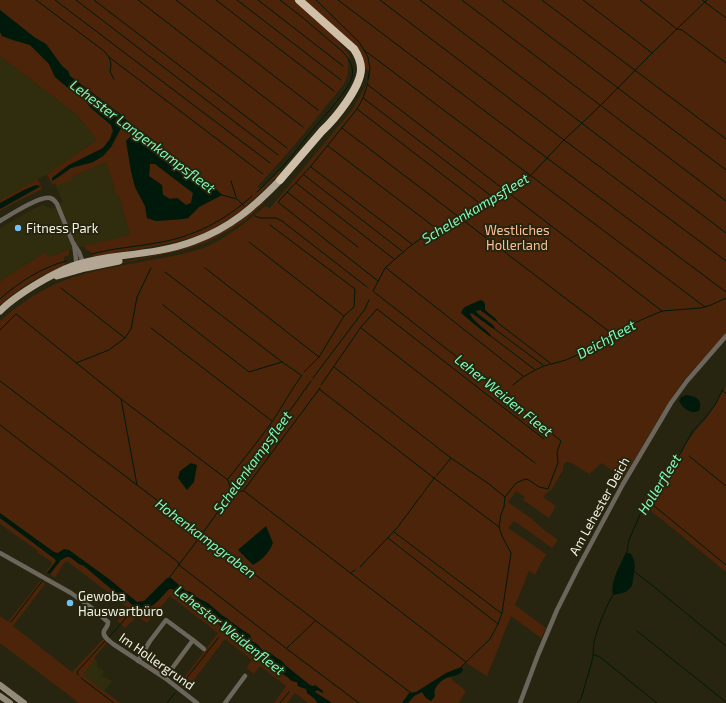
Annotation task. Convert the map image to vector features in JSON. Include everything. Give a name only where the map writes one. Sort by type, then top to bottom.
[{"type":"highway","points":[[280,180],[346,102],[357,84],[361,69],[358,55],[354,49],[299,0]]},
{"type":"main road","points":[[0,311],[6,304],[42,281],[80,266],[119,256],[134,255],[179,246],[212,234],[230,224],[250,209],[280,180]]},
{"type":"main road","points":[[0,685],[24,703]]},
{"type":"main road","points":[[0,696],[10,703]]},
{"type":"street","points":[[0,221],[43,198],[48,197],[54,199],[79,252],[80,266]]},
{"type":"street","name":"Am Lehester Deich","points":[[520,703],[557,610],[623,484],[671,403],[687,381],[726,336]]},
{"type":"street","name":"Im Hollergrund","points":[[0,553],[71,593],[92,608],[108,622],[104,632],[107,639],[165,678],[197,703]]},
{"type":"street","points":[[138,661],[166,620],[204,649]]},
{"type":"street","points":[[165,678],[193,640]]},
{"type":"street","points":[[225,703],[245,676]]},
{"type":"shaded area","points":[[0,56],[77,115],[97,140],[49,173],[0,200]]},
{"type":"shaded area","points":[[106,162],[117,197],[119,196],[130,235],[69,250],[48,257],[46,252],[0,282],[0,228],[41,205],[52,209],[63,202],[56,186],[71,180],[71,177]]},
{"type":"shaded area","points":[[95,659],[97,661],[97,667],[104,671],[102,676],[112,681],[104,691],[83,675]]},
{"type":"green space","points":[[0,0],[295,0],[331,34],[344,48],[351,59],[348,60],[348,73],[344,84],[294,146],[257,187],[261,189],[279,171],[281,172],[257,197],[230,219],[210,230],[186,239],[93,257],[91,252],[86,250],[84,246],[130,235],[119,196],[117,197],[106,162],[71,177],[72,180],[56,186],[55,183],[52,185],[47,174],[97,140],[77,115],[0,56],[0,32],[2,36],[30,45],[49,64],[55,77],[74,93],[85,99],[90,107],[111,125],[113,131],[110,139],[103,148],[69,165],[52,178],[55,180],[71,168],[93,162],[103,156],[111,147],[121,128],[127,127],[130,130],[131,136],[126,141],[131,171],[135,187],[145,206],[147,218],[156,221],[188,218],[199,207],[222,195],[70,76],[68,71],[62,66],[46,44],[34,37],[0,10]]},
{"type":"green space","name":"Westliches Hollerland","points":[[304,0],[726,0],[726,333],[684,380],[659,418],[623,479],[602,463],[589,474],[572,463],[566,462],[552,489],[543,497],[556,506],[549,518],[523,500],[525,497],[516,491],[508,502],[558,540],[552,548],[514,521],[508,528],[546,554],[535,575],[529,571],[515,605],[546,628],[541,638],[511,616],[487,676],[466,663],[459,669],[410,696],[405,703],[328,703],[169,581],[149,605],[137,606],[96,575],[112,590],[131,603],[135,609],[145,609],[153,606],[169,589],[177,591],[181,596],[197,605],[223,629],[229,630],[253,652],[291,680],[297,682],[298,686],[306,689],[318,703],[308,703],[295,693],[287,703],[274,703],[286,686],[260,666],[254,674],[246,668],[252,660],[225,639],[187,689],[182,687],[180,686],[180,683],[218,633],[170,596],[147,623],[137,616],[125,628],[117,621],[127,610],[127,607],[67,561],[64,563],[55,578],[50,574],[61,559],[64,558],[71,558],[84,565],[70,554],[59,557],[0,516],[0,321],[30,298],[63,281],[93,272],[201,249],[231,233],[265,206],[270,208],[352,110],[370,78],[370,70],[364,69],[361,55],[356,48]]},
{"type":"green space","points":[[150,164],[155,164],[193,193],[191,203],[186,205],[177,198],[170,199],[163,195],[149,176]]},
{"type":"green space","points":[[38,179],[42,189],[0,211],[0,209],[39,187],[36,185],[0,203],[0,200]]},
{"type":"green space","points":[[263,202],[264,203],[244,221],[205,243],[183,250],[94,268],[183,249],[204,241],[230,228]]},
{"type":"green space","points":[[69,250],[68,256],[65,256],[64,258],[65,265],[31,282],[0,305],[0,282],[6,277],[46,252],[48,257]]},
{"type":"green space","points":[[726,386],[726,572],[642,504],[646,497],[649,499],[682,452],[687,442],[708,416]]},
{"type":"green space","points":[[0,518],[55,559],[56,561],[47,573],[46,572],[52,564],[51,561],[0,524]]},
{"type":"green space","points":[[42,580],[45,584],[13,626],[72,672],[102,640],[104,640],[106,644],[94,658],[95,659],[83,675],[120,703],[79,703],[0,643],[0,616],[8,622]]},
{"type":"green space","points":[[451,677],[452,680],[466,691],[459,703],[408,703],[421,692],[423,692],[426,698],[434,693],[440,682]]},
{"type":"water","points":[[0,10],[34,37],[46,44],[62,66],[68,71],[70,76],[222,195],[199,207],[188,218],[156,221],[147,218],[145,206],[135,187],[131,171],[126,141],[131,136],[130,130],[127,127],[121,128],[111,147],[103,156],[93,162],[71,168],[52,181],[52,178],[69,165],[103,148],[110,139],[113,131],[111,125],[90,107],[85,99],[74,93],[55,77],[49,64],[30,45],[2,36],[0,32]],"holes":[[[150,164],[155,164],[193,193],[191,203],[186,205],[177,198],[170,199],[163,195],[162,185],[149,176]]]},
{"type":"water","points":[[36,185],[40,186],[0,209],[0,203]]},
{"type":"water","points":[[481,300],[485,305],[485,310],[496,319],[498,323],[480,310],[476,311],[477,313],[493,325],[496,330],[473,314],[470,314],[475,321],[492,337],[461,313],[466,306]]},
{"type":"water","points":[[686,395],[693,396],[698,399],[700,404],[699,411],[692,412],[683,406],[679,401],[681,397]]},
{"type":"water","points":[[191,463],[197,465],[194,482],[187,490],[178,478],[180,471]]},
{"type":"water","name":"Lehester Weidenfleet","points":[[0,513],[54,552],[58,553],[64,549],[69,550],[109,579],[137,602],[144,601],[167,578],[171,578],[186,591],[191,592],[196,597],[208,603],[223,616],[250,635],[251,637],[248,637],[248,639],[257,644],[266,654],[269,655],[270,652],[310,685],[315,685],[323,691],[323,693],[317,690],[315,692],[332,703],[318,703],[307,693],[306,689],[298,686],[297,682],[290,680],[271,666],[229,630],[223,629],[197,605],[181,596],[177,591],[169,589],[149,608],[135,609],[131,603],[121,597],[84,566],[70,557],[66,557],[61,560],[50,574],[47,573],[56,561],[55,559],[0,518]]},
{"type":"water","points":[[266,526],[273,543],[265,556],[253,565],[238,550]]},
{"type":"water","points":[[626,552],[631,554],[634,560],[635,567],[632,586],[626,592],[613,595],[612,589],[614,578]]},
{"type":"water","points":[[461,667],[463,670],[460,674],[446,678],[439,683],[434,693],[435,696],[431,701],[426,698],[422,692],[414,696],[408,703],[402,703],[409,693],[416,692],[446,673]]},
{"type":"waterway","points":[[36,0],[104,51],[109,57],[111,64],[110,72],[114,79]]},
{"type":"waterway","points":[[55,0],[270,163]]},
{"type":"waterway","points":[[76,0],[278,155]]},
{"type":"waterway","points":[[94,0],[287,148]]},
{"type":"waterway","points":[[138,0],[303,127]]},
{"type":"waterway","points":[[176,0],[318,110]]},
{"type":"waterway","points":[[216,0],[334,91]]},
{"type":"waterway","points":[[237,0],[341,80]]},
{"type":"waterway","points":[[258,0],[343,66]]},
{"type":"waterway","points":[[257,192],[286,162],[336,103],[352,77],[351,64],[343,52],[280,0]]},
{"type":"waterway","points":[[316,0],[359,42],[368,57],[370,69],[368,79]]},
{"type":"waterway","points":[[338,0],[726,292]]},
{"type":"waterway","points":[[380,0],[726,261]]},
{"type":"waterway","points":[[420,0],[726,233]]},
{"type":"waterway","points":[[462,0],[726,201]]},
{"type":"waterway","points":[[502,0],[726,170]]},
{"type":"waterway","name":"Schelenkampsfleet","points":[[542,0],[726,139]]},
{"type":"waterway","points":[[583,0],[652,53]]},
{"type":"waterway","points":[[640,0],[677,29],[682,30],[726,63]]},
{"type":"waterway","points":[[702,0],[726,18]]},
{"type":"waterway","name":"Schelenkampsfleet","points":[[373,291],[385,268],[409,247],[427,234],[461,219],[482,205],[507,192],[530,176],[564,140],[707,0]]},
{"type":"waterway","points":[[364,50],[705,307]]},
{"type":"waterway","points":[[109,57],[263,174]]},
{"type":"waterway","points":[[368,83],[363,98],[357,109],[311,166],[278,202],[378,281]]},
{"type":"waterway","points":[[368,85],[662,311]]},
{"type":"waterway","points":[[363,98],[494,198]]},
{"type":"waterway","points":[[357,109],[482,205]]},
{"type":"waterway","points":[[342,128],[611,333]]},
{"type":"waterway","points":[[328,146],[437,229]]},
{"type":"waterway","points":[[311,167],[412,244]]},
{"type":"waterway","points":[[304,175],[402,251]]},
{"type":"waterway","points":[[231,181],[236,197]]},
{"type":"waterway","points":[[296,183],[394,259]]},
{"type":"waterway","points":[[287,192],[358,247]]},
{"type":"waterway","name":"Lehester Langenkampsfleet","points":[[222,195],[237,199],[244,206]]},
{"type":"waterway","name":"Lehester Langenkampsfleet","points":[[92,254],[183,237],[208,227],[231,213],[252,196]]},
{"type":"waterway","name":"Leher Weiden Fleet","points":[[255,216],[260,218],[276,218],[282,221],[367,287]]},
{"type":"waterway","points":[[270,225],[355,289],[354,307],[344,316],[319,357],[304,372]]},
{"type":"waterway","points":[[249,242],[344,316]]},
{"type":"waterway","name":"Lehester Langenkampsfleet","points":[[0,299],[31,276],[66,261]]},
{"type":"waterway","points":[[76,363],[109,350],[125,338],[131,329],[137,297],[151,268]]},
{"type":"waterway","points":[[205,268],[319,357]]},
{"type":"waterway","points":[[386,268],[523,376]]},
{"type":"waterway","points":[[165,272],[301,375]]},
{"type":"waterway","points":[[61,288],[125,338]]},
{"type":"waterway","name":"Leher Weiden Fleet","points":[[374,292],[503,393],[561,441],[557,452],[558,463],[548,489],[539,487],[525,479],[516,483],[505,497],[499,527],[511,553],[502,613],[490,639],[461,667]]},
{"type":"waterway","name":"Deichfleet","points":[[513,385],[535,370],[566,360],[595,347],[611,333],[662,311],[701,308],[726,298]]},
{"type":"waterway","name":"Schelenkampsfleet","points":[[313,378],[365,309],[369,300]]},
{"type":"waterway","points":[[163,305],[249,372],[282,362]]},
{"type":"waterway","points":[[321,385],[361,327],[377,309],[544,439]]},
{"type":"waterway","points":[[0,330],[16,314],[121,399],[228,480],[231,491],[244,491],[466,662]]},
{"type":"waterway","points":[[498,323],[550,363]]},
{"type":"waterway","points":[[151,328],[272,421]]},
{"type":"waterway","points":[[361,328],[535,463]]},
{"type":"waterway","points":[[496,330],[543,365]]},
{"type":"waterway","points":[[492,337],[534,369]]},
{"type":"waterway","points":[[334,367],[451,458],[505,497]]},
{"type":"waterway","points":[[228,479],[272,422],[302,375]]},
{"type":"waterway","name":"Hohenkampgraben","points":[[0,381],[411,693]]},
{"type":"waterway","name":"Schelenkampsfleet","points":[[169,578],[311,381]]},
{"type":"waterway","points":[[244,490],[320,388]]},
{"type":"waterway","points":[[319,389],[499,527]]},
{"type":"waterway","name":"Hollerfleet","points":[[627,552],[629,540],[650,494],[670,465],[680,454],[693,431],[715,405],[723,389]]},
{"type":"waterway","name":"Hollerfleet","points":[[723,391],[726,394]]},
{"type":"waterway","points":[[121,399],[137,485]]},
{"type":"waterway","name":"Schelenkampsfleet","points":[[0,425],[178,562],[179,565],[287,649],[359,703]]},
{"type":"waterway","points":[[689,456],[726,486]]},
{"type":"waterway","points":[[437,475],[451,458]]},
{"type":"waterway","points":[[360,567],[397,528],[435,477]]},
{"type":"waterway","points":[[647,500],[726,565]]},
{"type":"waterway","points":[[394,532],[501,613]]},
{"type":"waterway","points":[[388,538],[498,624]]},
{"type":"waterway","points":[[351,573],[355,570]]},
{"type":"waterway","points":[[635,572],[726,646]]},
{"type":"waterway","points":[[11,622],[43,580]]},
{"type":"waterway","name":"Hollerfleet","points":[[577,703],[581,699],[592,661],[597,631],[613,595]]},
{"type":"waterway","points":[[109,637],[135,608]]},
{"type":"waterway","points":[[287,648],[315,621]]},
{"type":"waterway","points":[[637,631],[726,702]]},
{"type":"waterway","name":"Lehester Weidenfleet","points":[[182,684],[219,637]]},
{"type":"waterway","points":[[78,675],[77,672],[105,641]]},
{"type":"waterway","points":[[594,655],[600,657],[657,703]]},
{"type":"waterway","points":[[81,678],[114,703]]},
{"type":"waterway","points":[[280,703],[289,692]]},
{"type":"waterway","points":[[167,703],[175,693]]},
{"type":"tram line","points":[[0,688],[19,703]]},
{"type":"place","name":"Fitness Park","points":[[18,228]]},
{"type":"place","name":"Gewoba Hauswartbüro","points":[[70,603]]}]
